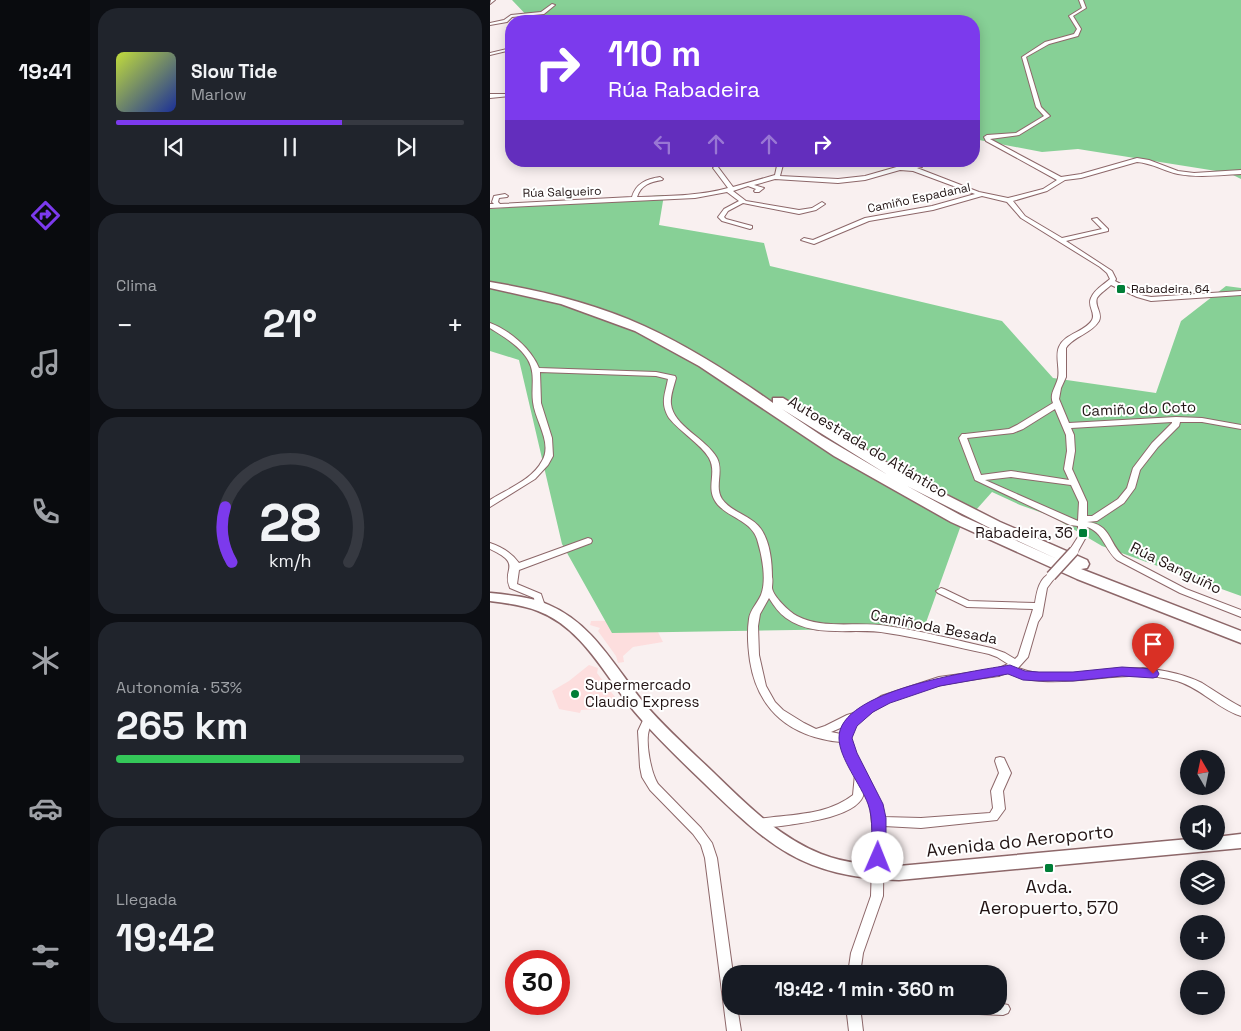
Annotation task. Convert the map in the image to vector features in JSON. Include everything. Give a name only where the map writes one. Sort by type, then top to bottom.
[{"type":"highway","name":"Autoestrada do Atlántico","points":[[490,278],[533,286],[601,304],[648,323],[739,374],[820,428],[902,478],[995,525],[1089,568],[1238,627]]},
{"type":"highway","name":"Autoestrada do Atlántico","points":[[490,285],[524,291],[572,305],[638,328],[681,350],[726,377],[808,434],[906,492],[986,533],[1085,578],[1238,627]]},
{"type":"main road","name":"Avenida do Aeroporto","points":[[490,597],[540,606],[561,615],[585,635],[649,719],[756,824],[776,839],[805,856],[826,864],[848,870],[879,874],[1241,841]]},
{"type":"street","points":[[1060,179],[1038,170],[1011,154],[1007,148],[988,140],[988,137],[1017,134],[1047,116],[1039,107],[1024,58],[1047,43],[1076,34],[1079,29],[1071,16],[1084,8],[1081,0]]},
{"type":"street","points":[[521,15],[542,13],[552,5]]},
{"type":"street","points":[[490,24],[505,21]]},
{"type":"street","points":[[491,54],[505,50]]},
{"type":"street","points":[[490,96],[505,95]]},
{"type":"street","points":[[908,168],[982,194],[1008,200],[1045,190],[1060,179],[1081,176],[1137,160],[1147,161],[1176,172],[1194,175],[1241,172]]},
{"type":"street","points":[[777,177],[780,167]]},
{"type":"street","points":[[908,168],[914,167]]},
{"type":"street","points":[[716,168],[730,189],[743,201],[799,212],[807,211],[822,204]]},
{"type":"street","name":"Rúa Salgueiro","points":[[490,206],[494,202],[634,200],[710,194],[777,177],[816,181],[852,180],[908,168]]},
{"type":"street","points":[[634,200],[634,194],[638,188],[651,180],[660,179]]},
{"type":"street","points":[[747,184],[761,188],[757,191]]},
{"type":"street","name":"Camiño Espadanal","points":[[804,240],[814,242],[868,219],[942,206],[982,194]]},
{"type":"street","points":[[494,202],[496,198],[505,196]]},
{"type":"street","points":[[855,965],[857,953],[877,896],[879,874],[878,821],[872,794],[850,753],[845,738],[848,728],[859,716],[885,699],[927,685],[1013,667],[1022,656],[1039,606],[1042,587],[1080,542],[1084,502],[1068,466],[1071,443],[1067,426],[1056,404],[1056,394],[1062,372],[1062,348],[1073,336],[1095,321],[1097,315],[1093,306],[1094,300],[1113,278],[1110,272],[1023,217],[1008,200]]},
{"type":"street","points":[[743,201],[726,210],[721,217],[724,220],[750,227]]},
{"type":"street","points":[[1062,240],[1106,230],[1094,220]]},
{"type":"street","points":[[1111,282],[1139,296],[1151,299],[1241,293]]},
{"type":"street","points":[[490,326],[518,344],[536,370],[536,401],[549,444],[548,457],[536,476],[490,504]]},
{"type":"street","points":[[536,370],[656,374],[672,378],[667,405],[672,416],[713,458],[717,475],[714,491],[719,502],[753,525],[761,536],[768,591],[754,616],[753,642],[760,684],[765,695],[781,714],[818,732],[845,738]]},
{"type":"street","points":[[1056,404],[1020,427],[1010,431],[965,436],[963,442],[978,478],[1011,474],[1074,483]]},
{"type":"street","points":[[1082,522],[1094,519],[1121,501],[1131,488],[1136,470],[1155,445],[1176,424],[1176,419]]},
{"type":"street","name":"Camiño do Coto","points":[[1067,426],[1176,419],[1202,420],[1241,428]]},
{"type":"street","name":"Rúa Sanguiño","points":[[978,478],[1073,523],[1082,522],[1092,525],[1100,530],[1120,558],[1146,574],[1191,594],[1238,627]]},
{"type":"street","points":[[515,568],[588,541]]},
{"type":"street","points":[[490,546],[512,559],[515,568],[511,579],[513,586],[538,596],[540,606]]},
{"type":"street","name":"Camiñoda Besada","points":[[768,591],[781,609],[793,619],[806,623],[847,628],[871,627],[991,651],[1023,676],[1073,677],[1122,672],[1163,675],[1193,683],[1228,706],[1241,712]]},
{"type":"street","points":[[941,591],[967,604],[1039,606]]},
{"type":"street","points":[[818,732],[833,729],[847,719],[859,716]]},
{"type":"street","points":[[649,719],[643,732],[645,767],[648,777],[654,786],[697,831],[706,843],[712,858],[734,1031]]},
{"type":"street","points":[[878,821],[922,823],[993,817],[999,809],[997,791],[1005,773],[1000,761]]},
{"type":"street","points":[[756,824],[819,815],[844,807],[858,797],[861,773]]},
{"type":"street","points":[[854,1015],[856,1031]]},
{"type":"shaded area","points":[[652,620],[663,642],[633,647],[623,656],[624,662],[618,663],[616,656],[598,631],[600,628],[590,625],[591,621]]},
{"type":"shaded area","points":[[589,665],[598,668],[597,673],[618,701],[621,701],[621,708],[581,710],[580,713],[559,709],[552,691],[569,681]]},
{"type":"green space","points":[[512,0],[1241,0],[1241,179],[1229,173],[1078,149],[1042,152],[980,140],[980,15],[526,15]]},
{"type":"green space","points":[[664,195],[659,225],[764,243],[770,266],[1002,321],[1053,378],[1156,393],[1181,321],[1226,286],[1241,288],[1241,596],[1102,546],[1051,516],[992,492],[960,528],[924,628],[612,633],[562,544],[519,360],[490,351],[490,209]]},
{"type":"place","name":"Rabadeira, 64","points":[[1121,289]]},
{"type":"place","name":"Rabadeira, 36","points":[[1083,533]]},
{"type":"place","name":"Supermercado Claudio Express","points":[[575,694]]},
{"type":"place","name":"Avda. Aeropuerto, 570","points":[[1049,868]]},
{"type":"route","points":[[878,858],[879,833],[876,804],[850,753],[845,738],[851,723],[868,709],[885,699],[939,681],[985,675],[1010,669],[1023,676],[1073,677],[1122,672],[1153,674]]}]
